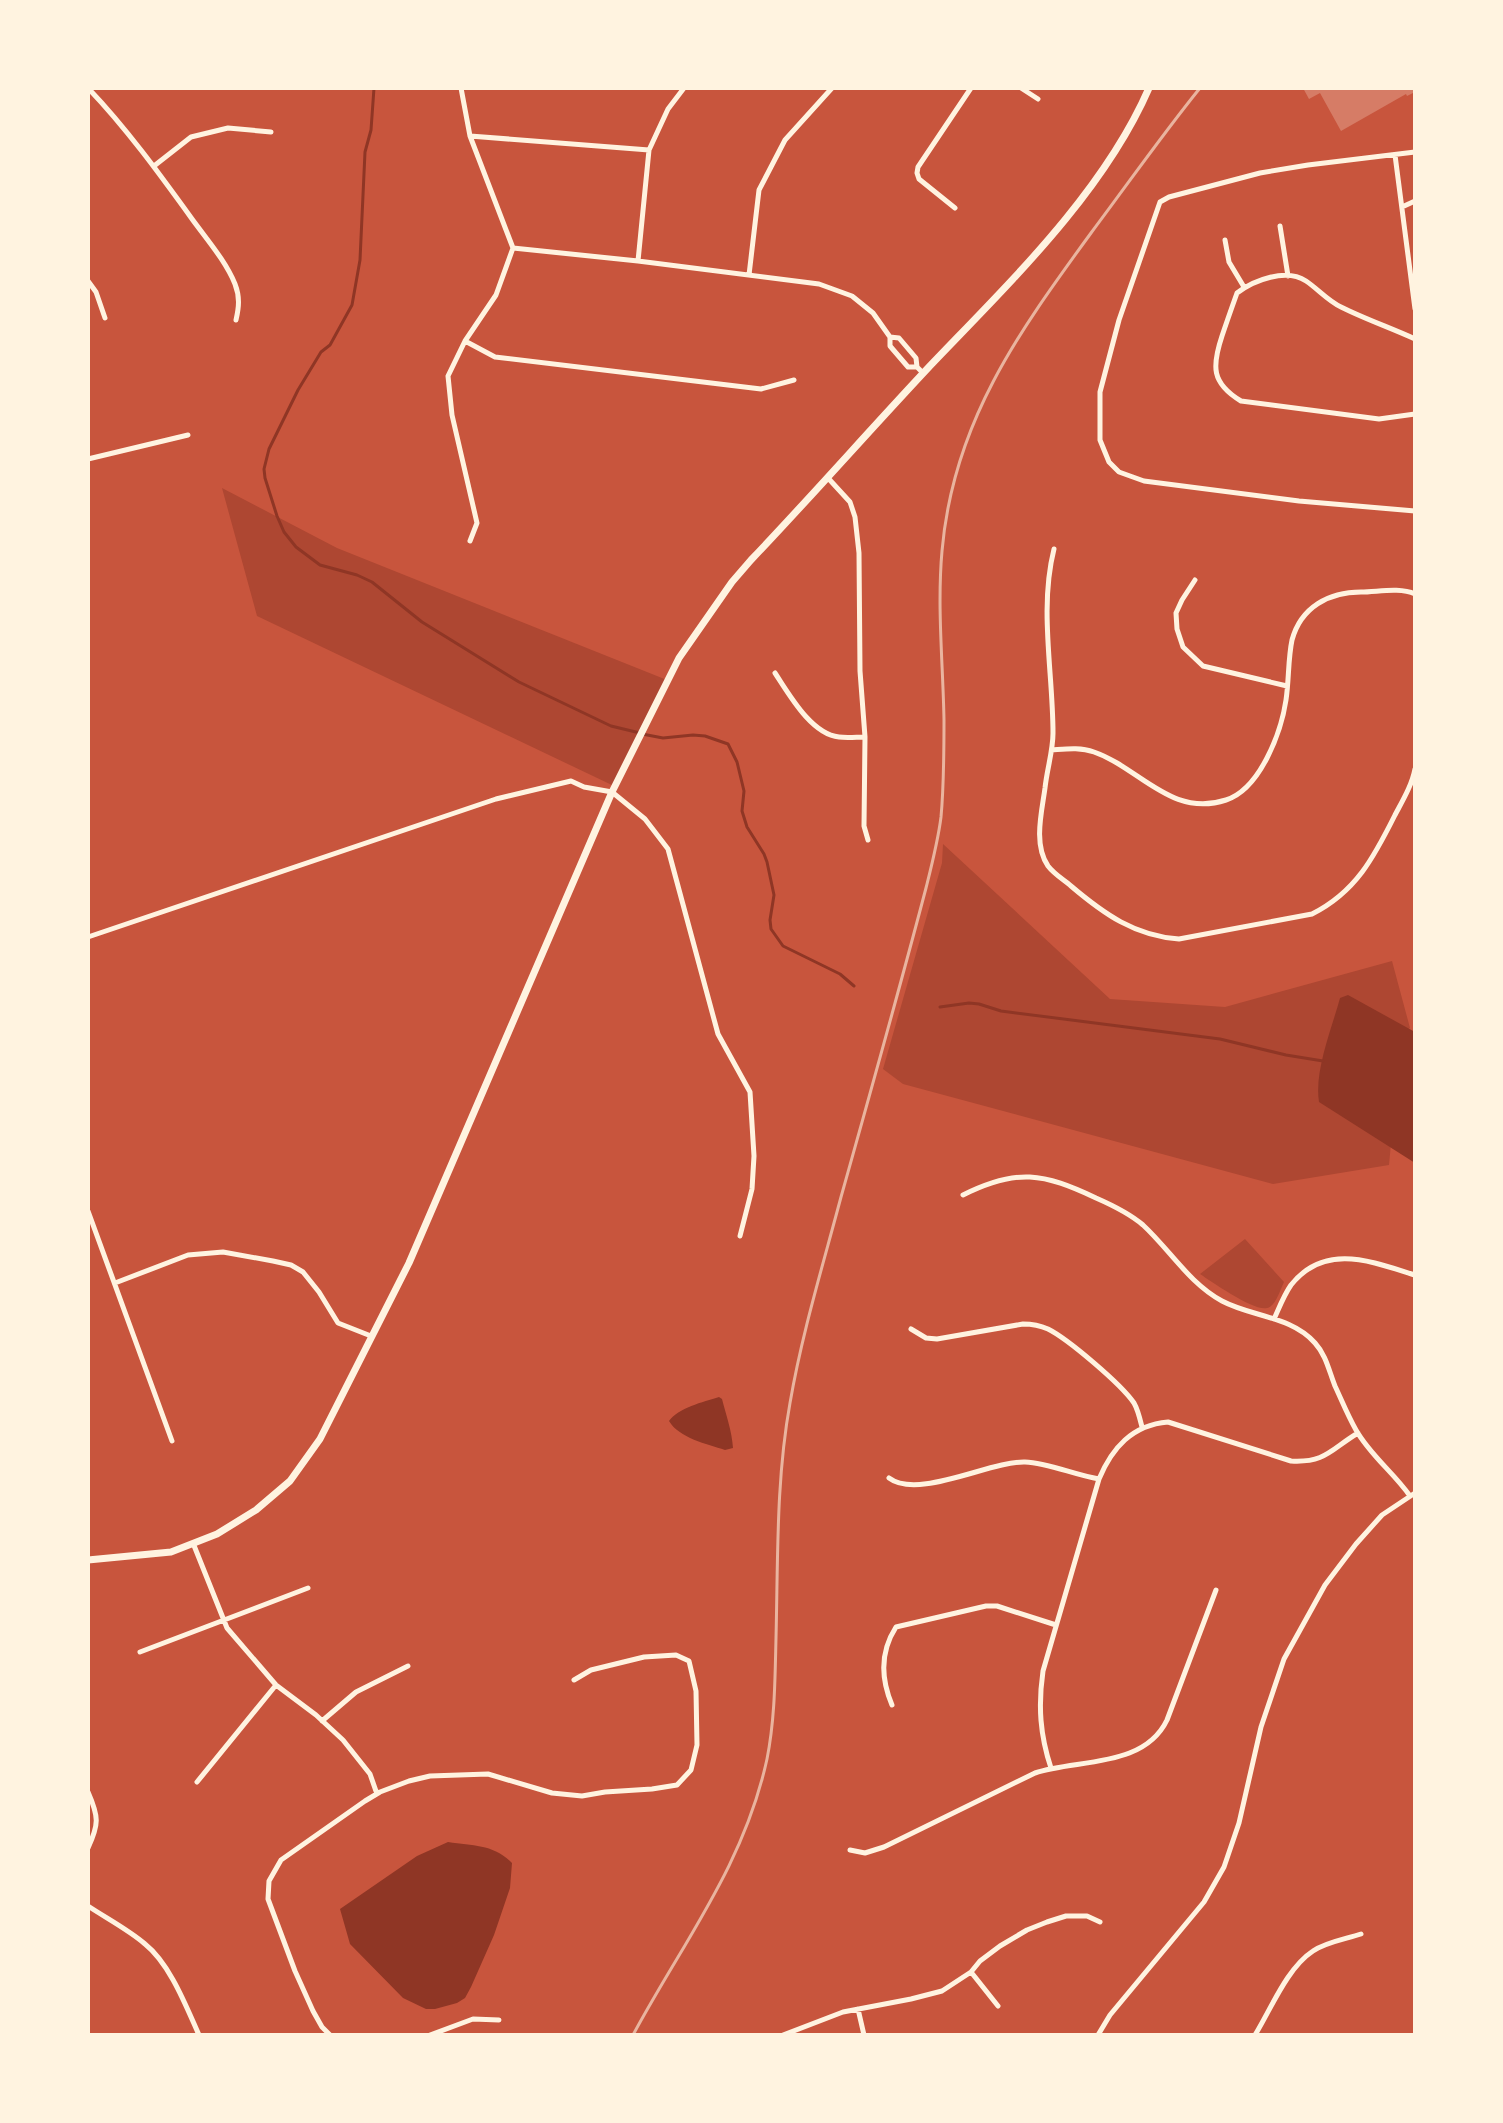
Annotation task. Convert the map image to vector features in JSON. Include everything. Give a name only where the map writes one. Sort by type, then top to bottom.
[{"type":"main road","points":[[88,1560],[171,1552],[217,1534],[256,1510],[290,1481],[320,1439],[409,1263],[612,792],[679,658],[732,582],[828,478],[920,370],[1002,290],[1064,220],[1103,170],[1140,110],[1149,88]]},
{"type":"street","points":[[88,88],[154,166],[225,264],[236,285],[239,302],[236,320]]},
{"type":"street","points":[[461,88],[470,136],[513,248],[496,295],[465,341],[448,376],[452,415],[477,523],[470,541]]},
{"type":"street","points":[[638,261],[649,150],[668,109],[684,88]]},
{"type":"street","points":[[749,275],[759,190],[785,140],[832,88]]},
{"type":"street","points":[[955,208],[919,179],[917,173],[971,88]]},
{"type":"street","points":[[1021,88],[1038,99]]},
{"type":"street","points":[[154,166],[191,137],[228,128],[271,132]]},
{"type":"street","points":[[470,136],[649,150]]},
{"type":"street","points":[[1415,152],[1260,173],[1169,197],[1159,205],[1119,320],[1100,392],[1100,440],[1109,462],[1119,472],[1144,481],[1299,501],[1415,511]]},
{"type":"street","points":[[1395,155],[1415,309]]},
{"type":"street","points":[[1402,207],[1415,201]]},
{"type":"street","points":[[1280,226],[1288,276]]},
{"type":"street","points":[[1225,240],[1229,262],[1244,287]]},
{"type":"street","points":[[513,248],[819,284],[852,296],[873,313],[890,337],[890,346],[908,367],[920,370]]},
{"type":"street","points":[[1415,339],[1338,306],[1297,276],[1272,277],[1244,287],[1237,293],[1215,359],[1216,373],[1227,392],[1241,401],[1379,419],[1415,414]]},
{"type":"street","points":[[88,281],[96,292],[105,318]]},
{"type":"street","points":[[890,337],[899,338],[916,358],[920,370]]},
{"type":"street","points":[[465,341],[495,357],[761,389],[794,380]]},
{"type":"street","points":[[88,459],[188,435]]},
{"type":"street","points":[[828,478],[850,502],[859,553],[860,671],[865,737],[864,826],[868,840]]},
{"type":"street","points":[[1054,549],[1046,600],[1052,750],[1040,831],[1041,844],[1049,867],[1121,924],[1179,939],[1312,914],[1326,907],[1343,895],[1376,852],[1415,773]]},
{"type":"street","points":[[1195,580],[1176,613],[1183,647],[1203,666],[1287,686]]},
{"type":"street","points":[[1052,750],[1072,748],[1094,752],[1185,803],[1207,804],[1239,794],[1261,769],[1283,715],[1292,640],[1309,610],[1318,601],[1343,593],[1410,591],[1415,594]]},
{"type":"street","points":[[775,673],[806,717],[828,734],[865,737]]},
{"type":"street","points":[[88,937],[496,799],[571,781],[584,787],[612,792],[645,819],[668,849],[718,1034],[750,1092],[754,1156],[752,1189],[740,1236]]},
{"type":"street","points":[[963,1195],[994,1180],[1014,1177],[1031,1176],[1074,1187],[1117,1208],[1144,1226],[1195,1282],[1211,1294],[1252,1314],[1302,1331],[1318,1346],[1358,1433],[1412,1495],[1382,1515],[1325,1585],[1284,1659],[1261,1727],[1239,1823],[1224,1867],[1204,1902],[1110,2015],[1098,2035]]},
{"type":"street","points":[[88,1211],[172,1441]]},
{"type":"street","points":[[115,1283],[188,1255],[223,1252],[273,1261],[291,1265],[303,1272],[338,1323],[372,1337]]},
{"type":"street","points":[[1274,1319],[1292,1284],[1312,1267],[1327,1261],[1350,1258],[1415,1275]]},
{"type":"street","points":[[911,1329],[926,1338],[937,1339],[1023,1324],[1044,1327],[1074,1347],[1122,1389],[1136,1407],[1142,1427]]},
{"type":"street","points":[[1051,1768],[1041,1733],[1039,1699],[1043,1671],[1099,1479],[1113,1452],[1128,1435],[1142,1427],[1168,1422],[1291,1461],[1304,1462],[1315,1461],[1334,1451],[1358,1433]]},
{"type":"street","points":[[889,1478],[895,1482],[917,1485],[1023,1462],[1099,1479]]},
{"type":"street","points":[[193,1543],[223,1620],[240,1645],[276,1685],[343,1740],[370,1774],[377,1794]]},
{"type":"street","points":[[140,1652],[308,1588]]},
{"type":"street","points":[[850,1850],[865,1853],[884,1847],[998,1790],[1051,1768],[1124,1755],[1151,1743],[1161,1732],[1216,1590]]},
{"type":"street","points":[[892,1705],[886,1691],[882,1665],[896,1627],[986,1606],[997,1606],[1056,1625]]},
{"type":"street","points":[[330,2035],[313,2011],[268,1899],[269,1881],[281,1860],[377,1794],[430,1776],[488,1774],[552,1793],[582,1796],[677,1785],[691,1770],[697,1745],[697,1711],[689,1661],[676,1655],[644,1657],[591,1670],[574,1680]]},
{"type":"street","points":[[322,1721],[356,1692],[408,1666]]},
{"type":"street","points":[[197,1782],[276,1685]]},
{"type":"street","points":[[88,1792],[97,1817],[88,1848]]},
{"type":"street","points":[[88,1906],[145,1943],[169,1974],[199,2035]]},
{"type":"street","points":[[783,2035],[828,2016],[942,1991],[1027,1930],[1066,1916],[1087,1916],[1100,1922]]},
{"type":"street","points":[[1255,2035],[1302,1960],[1314,1950],[1361,1934]]},
{"type":"street","points":[[971,1972],[998,2006]]},
{"type":"street","points":[[858,2009],[864,2035]]},
{"type":"street","points":[[430,2035],[473,2019],[499,2020]]},
{"type":"shaded area","points":[[222,488],[337,548],[667,680],[614,786],[257,616]]},
{"type":"shaded area","points":[[943,844],[1110,999],[1225,1007],[1392,961],[1410,1028],[1350,1071],[1394,1111],[1389,1165],[1273,1184],[903,1084],[883,1069],[942,863]]},
{"type":"shaded area","points":[[1348,995],[1415,1032],[1415,1163],[1319,1102],[1319,1077],[1325,1050],[1340,998]]},
{"type":"shaded area","points":[[1245,1239],[1284,1282],[1270,1307],[1253,1306],[1200,1274]]},
{"type":"shaded area","points":[[719,1397],[727,1417],[733,1448],[725,1450],[694,1440],[679,1432],[669,1421],[685,1409]]},
{"type":"shaded area","points":[[448,1842],[483,1847],[505,1857],[512,1863],[510,1888],[494,1935],[465,1998],[457,2003],[426,2009],[403,1998],[350,1944],[340,1909],[417,1856]]},
{"type":"building","points":[[1303,88],[1415,88],[1415,92],[1406,94],[1341,131],[1320,93],[1309,99]]},
{"type":"waterway","points":[[374,88],[371,130],[365,152],[360,260],[352,305],[330,345],[321,352],[298,390],[269,449],[265,478],[277,516],[296,547],[320,565],[372,582],[422,622],[519,682],[611,726],[640,733]]},
{"type":"waterway","points":[[642,734],[663,738],[705,736],[728,744],[737,762],[744,791],[742,811],[747,827],[767,862],[774,895],[771,929],[783,946],[840,974],[854,986]]},
{"type":"waterway","points":[[940,1007],[979,1004],[1001,1011],[1220,1039],[1323,1061]]},
{"type":"railway","points":[[633,2035],[728,1868],[757,1797],[767,1759],[774,1698],[780,1490],[790,1403],[813,1299],[916,927],[940,826],[944,744],[940,614],[942,551],[960,461],[993,382],[1038,307],[1200,88]]}]
